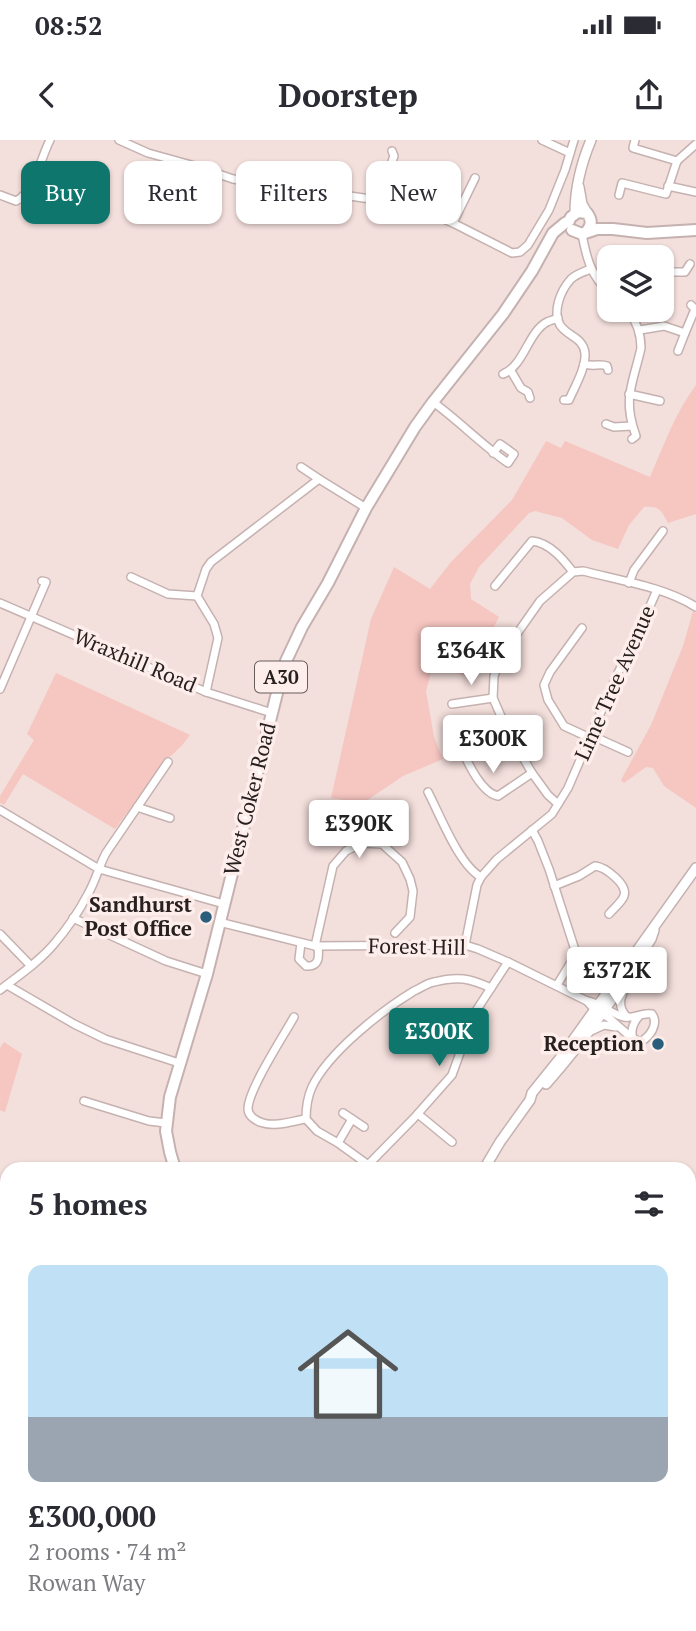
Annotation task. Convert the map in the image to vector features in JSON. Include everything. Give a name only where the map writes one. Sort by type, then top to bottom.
[{"type":"highway","points":[[581,222],[647,233],[696,230]]},
{"type":"highway","name":"West Coker Road","points":[[173,1162],[167,1142],[166,1123],[170,1097],[207,974],[290,651],[366,508],[415,427],[503,314],[546,245],[581,222]]},
{"type":"main road","points":[[581,222],[579,172],[590,140]]},
{"type":"main road","points":[[488,1162],[530,1100],[587,1034],[646,936],[696,868]]},
{"type":"main road","points":[[530,1100],[532,1093],[641,955],[654,928]]},
{"type":"street","points":[[0,195],[18,201],[27,192],[50,140]]},
{"type":"street","points":[[119,140],[148,153],[233,179],[366,198]]},
{"type":"street","points":[[542,140],[570,153]]},
{"type":"street","points":[[455,224],[512,253],[520,253],[528,245],[549,210],[574,140]]},
{"type":"street","points":[[635,140],[633,148],[677,161]]},
{"type":"street","points":[[619,195],[622,183],[666,194],[677,161],[696,144]]},
{"type":"street","points":[[392,151],[392,161]]},
{"type":"street","points":[[461,207],[475,178]]},
{"type":"street","points":[[668,186],[696,192]]},
{"type":"street","points":[[581,222],[590,269],[597,280]]},
{"type":"street","points":[[674,274],[686,275],[691,264]]},
{"type":"street","points":[[569,401],[585,354],[582,344],[562,327],[558,318],[558,306],[571,279],[590,269]]},
{"type":"street","points":[[678,351],[694,307]]},
{"type":"street","points":[[530,393],[521,388],[507,372],[543,325],[558,318]]},
{"type":"street","points":[[636,322],[640,330],[641,348],[629,394],[628,409],[636,437]]},
{"type":"street","points":[[640,330],[664,326],[685,333]]},
{"type":"street","points":[[584,363],[609,366]]},
{"type":"street","points":[[629,394],[650,402],[660,401]]},
{"type":"street","points":[[433,402],[465,426],[493,453]]},
{"type":"street","points":[[611,428],[632,426]]},
{"type":"street","points":[[301,467],[366,508]]},
{"type":"street","points":[[206,692],[218,638],[214,624],[198,596],[206,569],[211,562],[319,479]]},
{"type":"street","points":[[629,583],[634,570],[663,531]]},
{"type":"street","points":[[495,586],[532,541],[540,542],[562,557],[573,572]]},
{"type":"street","points":[[558,804],[532,773],[507,730],[494,698],[494,676],[502,655],[540,601],[573,572],[583,571],[657,590],[696,607]]},
{"type":"street","points":[[130,577],[168,594],[198,596]]},
{"type":"street","points":[[0,689],[46,582]]},
{"type":"street","name":"Lime Tree Avenue","points":[[465,945],[481,877],[497,859],[552,814],[568,788],[657,590]]},
{"type":"street","name":"Wraxhill Road","points":[[0,603],[206,692],[272,713]]},
{"type":"street","points":[[582,628],[550,672],[544,685],[548,700],[564,726],[628,752]]},
{"type":"street","points":[[452,704],[494,698]]},
{"type":"street","points":[[460,746],[469,765],[487,791],[493,795],[498,796],[532,773]]},
{"type":"street","points":[[167,762],[106,853],[88,895],[73,918],[53,945],[3,988],[105,1039],[179,1063]]},
{"type":"street","points":[[428,792],[463,860],[481,877]]},
{"type":"street","points":[[137,807],[170,818]]},
{"type":"street","points":[[0,810],[99,869],[224,904]]},
{"type":"street","points":[[371,816],[382,844],[402,862],[413,891],[410,917],[395,933]]},
{"type":"street","points":[[532,830],[575,950],[557,985]]},
{"type":"street","points":[[301,943],[299,959],[303,965],[313,966],[318,962],[317,946],[332,866],[346,851],[362,843],[382,844]]},
{"type":"street","points":[[554,886],[579,877],[591,867],[600,866],[614,876],[624,891],[622,899],[610,909]]},
{"type":"street","points":[[73,918],[166,961],[207,974]]},
{"type":"street","name":"Forest Hill","points":[[219,922],[317,946],[465,945],[508,962],[587,1001],[633,1038]]},
{"type":"street","points":[[0,934],[31,966]]},
{"type":"street","points":[[627,1017],[621,1011],[621,999],[641,955]]},
{"type":"street","points":[[371,1162],[452,1075],[474,1014],[508,962]]},
{"type":"street","points":[[360,1162],[338,1143],[317,1131],[306,1119],[306,1106],[312,1088],[326,1065],[370,1022],[430,982],[452,978],[472,979],[491,988]]},
{"type":"street","points":[[600,1009],[627,1017],[652,1014],[655,1025],[642,1041],[633,1038],[631,1032],[639,1016]]},
{"type":"street","points":[[294,1017],[256,1085],[248,1108],[254,1119],[263,1124],[306,1119]]},
{"type":"street","points":[[587,1034],[604,1025],[620,1029]]},
{"type":"street","points":[[84,1101],[149,1121],[166,1123]]},
{"type":"street","points":[[343,1112],[365,1127]]},
{"type":"street","points":[[418,1114],[452,1142]]},
{"type":"street","points":[[338,1143],[352,1119]]},
{"type":"shaded area","points":[[696,385],[696,514],[668,523],[659,510],[644,507],[629,525],[618,549],[592,540],[562,518],[535,511],[529,513],[479,567],[470,584],[471,599],[499,617],[475,664],[465,676],[434,662],[426,691],[434,737],[443,759],[403,776],[363,803],[331,798],[371,619],[394,567],[430,589],[451,562],[512,500],[546,441],[561,448],[565,441],[650,477],[676,418]]},
{"type":"shaded area","points":[[693,611],[696,613],[696,808],[664,786],[653,768],[646,767],[624,783],[621,780],[651,725],[683,646]]},
{"type":"shaded area","points":[[56,673],[190,735],[163,761],[115,829],[23,774],[4,805],[0,803],[0,796],[34,740],[27,734]]},
{"type":"shaded area","points":[[4,1042],[22,1054],[5,1112],[0,1110],[0,1048]]},
{"type":"place","name":"Sandhurst Post Office","points":[[206,917]]},
{"type":"place","name":"Reception","points":[[658,1044]]}]
